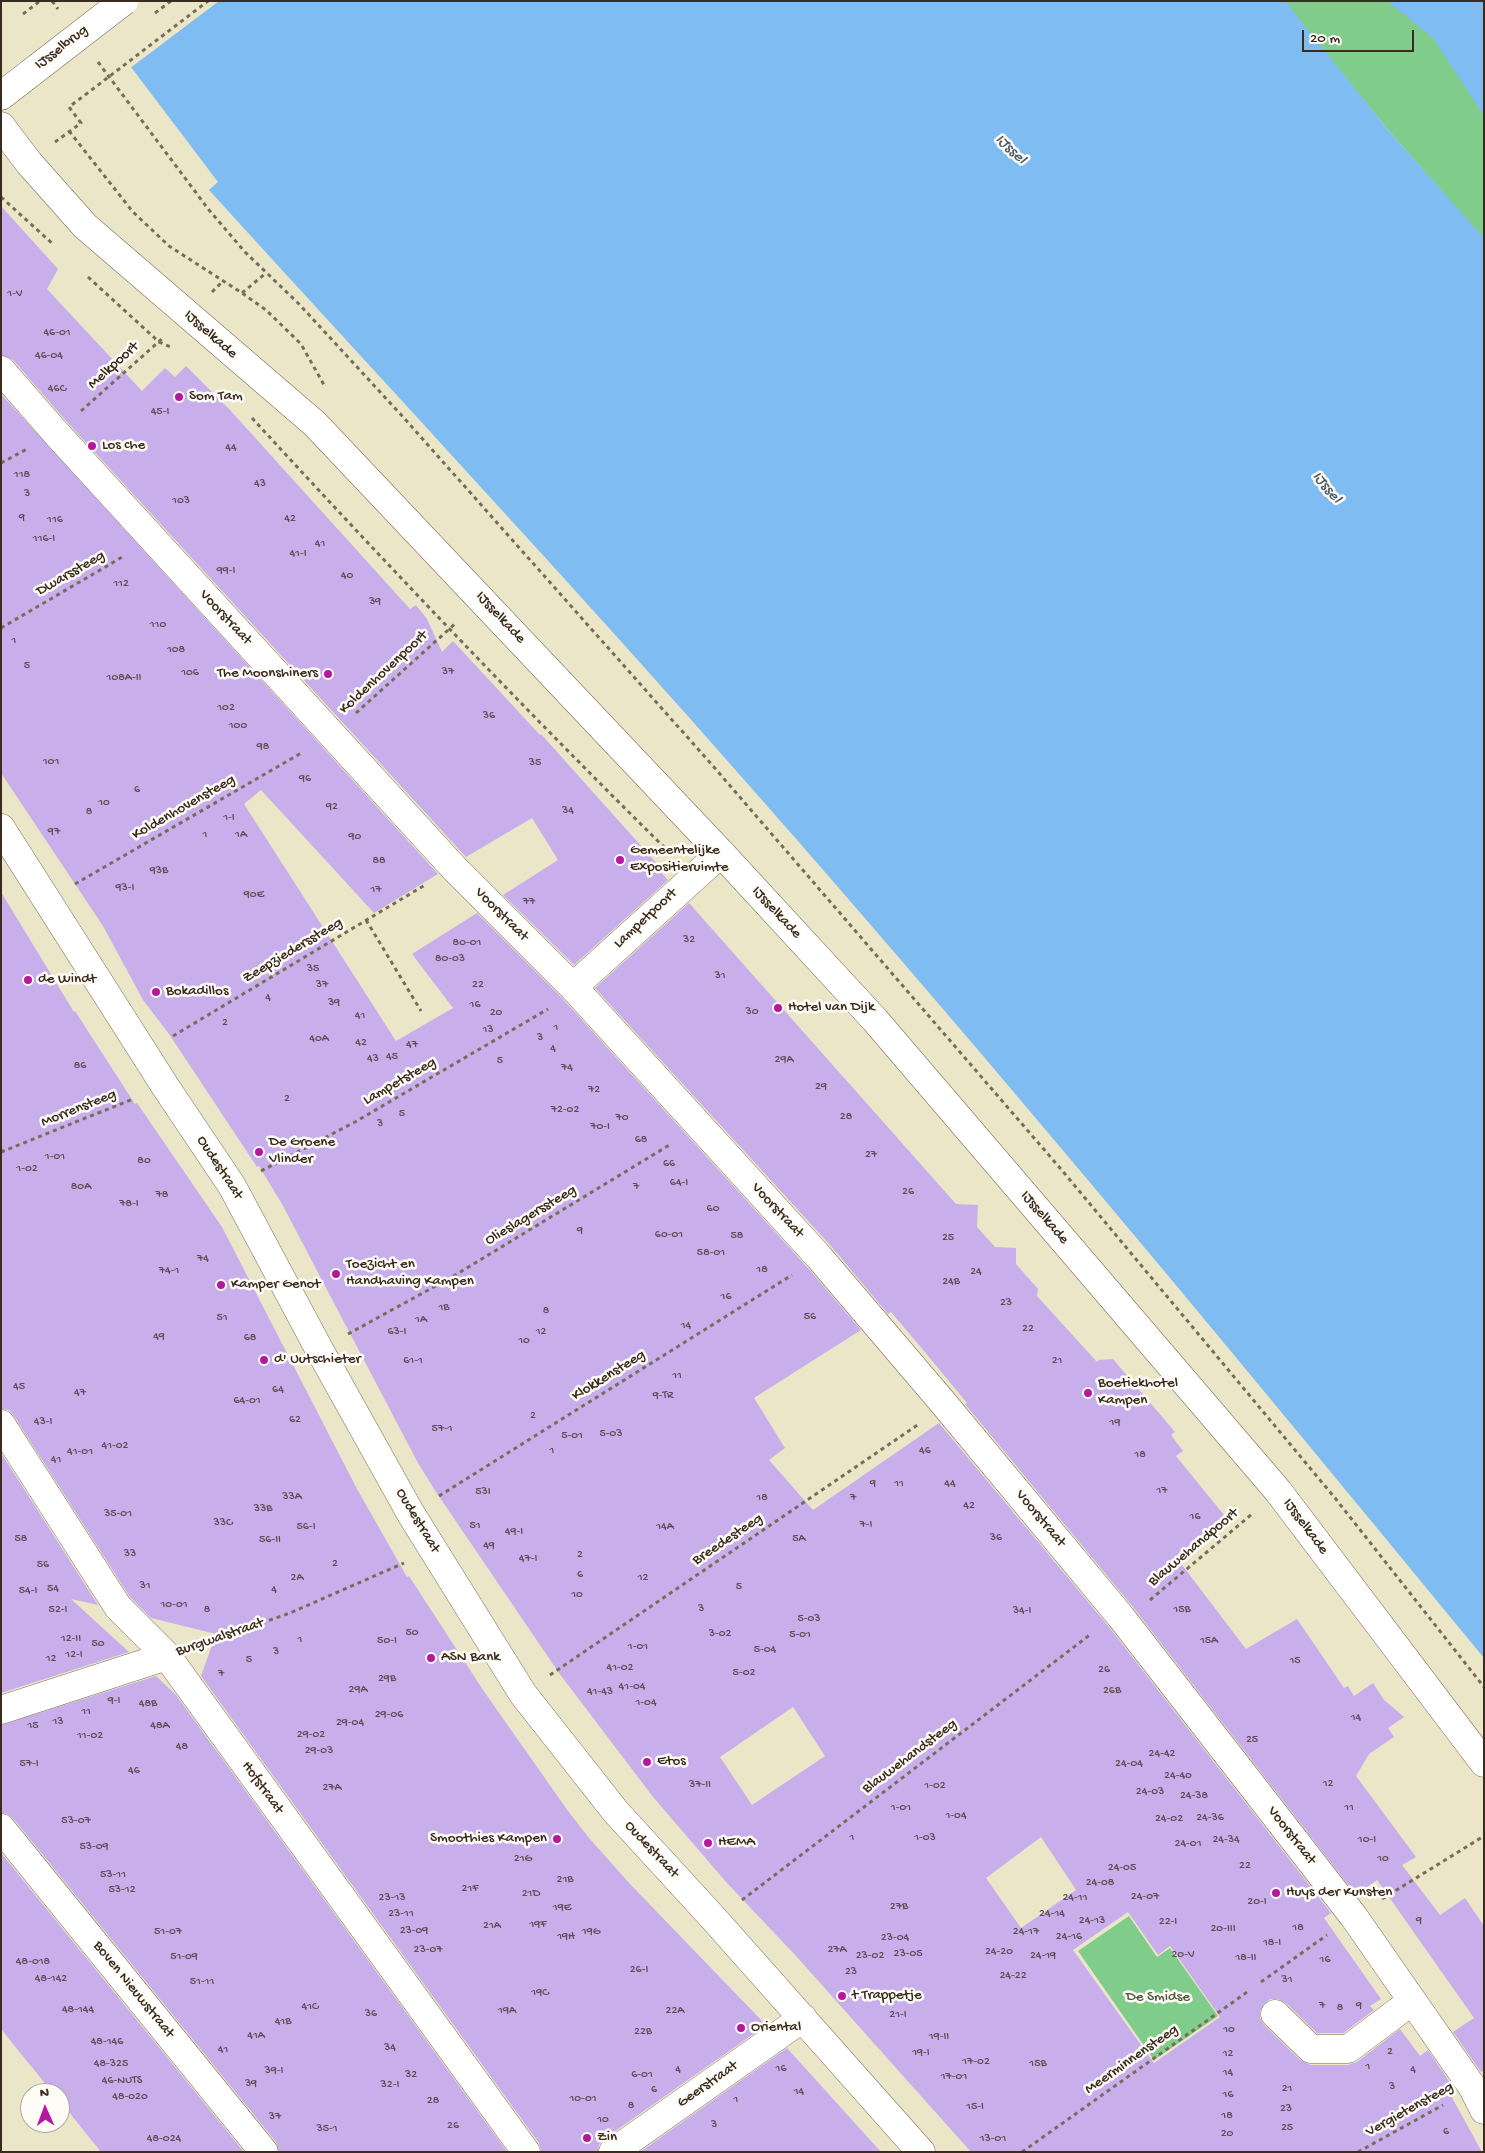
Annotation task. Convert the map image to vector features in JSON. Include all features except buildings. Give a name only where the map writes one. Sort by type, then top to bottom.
[{"type":"street","name":"IJsselbrug","points":[[1,96],[124,1]]},
{"type":"street","name":"IJsselkade","points":[[1,126],[28,163],[85,226],[315,424],[721,853],[875,1020],[1278,1491],[1484,1763]]},
{"type":"street","name":"Voorstraat","points":[[1,370],[152,539],[454,868],[573,987],[819,1257],[946,1405],[1121,1617],[1354,1917],[1478,2099]]},
{"type":"street","name":"Oudestraat","points":[[1,828],[165,1086],[232,1186],[319,1349],[412,1514],[523,1694],[616,1812],[803,2018],[921,2152]]},
{"type":"street","name":"Lampetpoort","points":[[573,987],[693,876],[721,853]]},
{"type":"street","name":"Hofstraat","points":[[1,1424],[118,1606],[167,1656],[526,2152]]},
{"type":"street","name":"Burgwalstraat","points":[[1,1710],[167,1656]]},
{"type":"street","name":"Boven Nieuwstraat","points":[[1,1828],[264,2152]]},
{"type":"street","points":[[1275,2014],[1310,2049],[1348,2049],[1412,2001]]},
{"type":"street","name":"Geerstraat","points":[[613,2152],[803,2018]]},
{"type":"path","points":[[23,14],[40,1]]},
{"type":"path","points":[[52,1],[63,16]]},
{"type":"path","points":[[49,147],[81,122],[69,107],[208,1]]},
{"type":"path","points":[[96,60],[209,210],[266,273],[299,304],[404,418],[879,956],[1255,1400],[1484,1687]]},
{"type":"path","points":[[69,131],[133,212],[169,246],[266,310],[302,344],[328,393]]},
{"type":"path","points":[[1,197],[55,246]]},
{"type":"path","points":[[82,270],[159,342],[179,352]]},
{"type":"path","points":[[242,293],[266,273]]},
{"type":"path","name":"Melkpoort","points":[[56,433],[188,316]]},
{"type":"path","points":[[250,415],[407,586],[450,628],[562,747],[693,876]]},
{"type":"path","name":"Dwarssteeg","points":[[1,628],[152,539]]},
{"type":"path","name":"Koldenhovenpoort","points":[[333,735],[450,628]]},
{"type":"path","name":"Koldenhovensteeg","points":[[46,900],[333,735]]},
{"type":"path","name":"Zeepziederssteeg","points":[[144,1053],[454,868]]},
{"type":"path","points":[[366,920],[421,1011]]},
{"type":"path","name":"Lampetsteeg","points":[[232,1186],[355,1122],[555,1005],[573,987]]},
{"type":"path","name":"Morrensteeg","points":[[1,1152],[165,1086]]},
{"type":"path","name":"Olieslagerssteeg","points":[[319,1349],[452,1277],[699,1127]]},
{"type":"path","name":"Klokkensteeg","points":[[412,1514],[819,1257]]},
{"type":"path","name":"Breedesteeg","points":[[523,1694],[946,1405]]},
{"type":"path","name":"Blauwehandpoort","points":[[1121,1617],[1141,1607],[1180,1576],[1278,1491]]},
{"type":"path","name":"Burgwalstraat","points":[[167,1656],[290,1613],[434,1550]]},
{"type":"path","name":"Blauwehandsteeg","points":[[715,1920],[1101,1627],[1121,1617]]},
{"type":"path","name":"Meerminnensteeg","points":[[1022,2152],[1354,1917],[1484,1836]]},
{"type":"path","name":"Vergietensteeg","points":[[1358,2152],[1478,2099]]},
{"type":"green space","points":[[1284,1],[1484,1],[1484,239],[1388,130]]},
{"type":"green space","name":"De Smidse","points":[[1129,1916],[1157,1957],[1170,1948],[1218,2016],[1154,2060],[1078,1951]]},
{"type":"water","name":"IJssel","points":[[81,1],[1285,1],[1388,130],[1484,238],[1484,1658],[1304,1439],[940,1005],[754,791],[619,640],[209,190],[218,182]]},
{"type":"water","points":[[1387,1],[1484,1],[1484,116],[1433,38]]},
{"type":"pier","points":[[79,1],[219,1],[129,69]]},
{"type":"place","name":"Som Tam","points":[[179,397]]},
{"type":"place","name":"Los che","points":[[92,446]]},
{"type":"place","name":"The Moonshiners","points":[[328,674]]},
{"type":"place","name":"Gemeentelijke Expositieruimte","points":[[620,860]]},
{"type":"place","name":"de Windt","points":[[28,980]]},
{"type":"place","name":"Bokadillos","points":[[156,992]]},
{"type":"place","name":"Hotel van Dijk","points":[[778,1008]]},
{"type":"place","name":"De Groene Vlinder","points":[[259,1152]]},
{"type":"place","name":"Toezicht en Handhaving Kampen","points":[[336,1274]]},
{"type":"place","name":"Kamper Genot","points":[[221,1285]]},
{"type":"place","name":"d' Uutschieter","points":[[264,1360]]},
{"type":"place","name":"Boetiekhotel Kampen","points":[[1088,1393]]},
{"type":"place","name":"ASN Bank","points":[[431,1658]]},
{"type":"place","name":"Etos","points":[[647,1762]]},
{"type":"place","name":"Smoothies Kampen","points":[[557,1839]]},
{"type":"place","name":"HEMA","points":[[708,1843]]},
{"type":"place","name":"Huys der Kunsten","points":[[1276,1893]]},
{"type":"place","name":"t Trappetje","points":[[842,1996]]},
{"type":"place","name":"Oriental","points":[[741,2028]]},
{"type":"place","name":"Zin","points":[[587,2138]]}]
